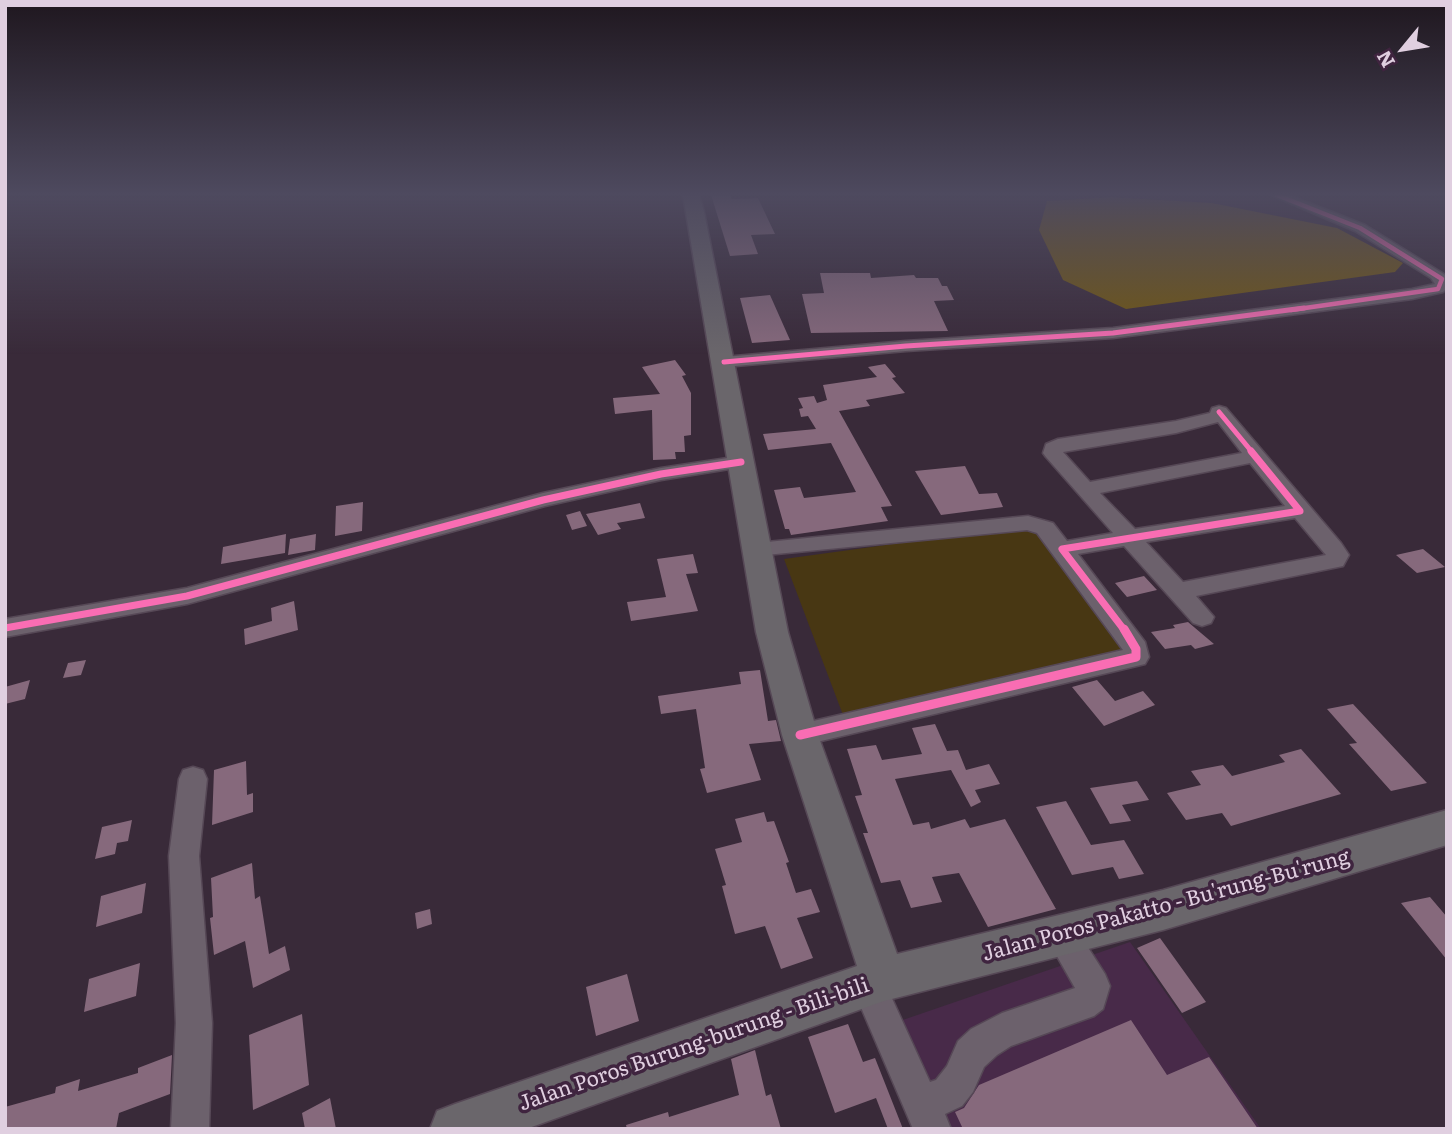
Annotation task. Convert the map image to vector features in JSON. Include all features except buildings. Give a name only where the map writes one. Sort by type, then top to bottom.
[{"type":"main road","name":"Jalan Poros Burung-burung - Bili-bili","points":[[455,1129],[876,981],[800,734],[772,632],[703,248]]},
{"type":"main road","name":"Jalan Poros Pakatto - Bu'rung-Bu'rung","points":[[876,981],[1163,910],[1447,827]]},
{"type":"street","points":[[724,362],[906,346],[1113,333],[1438,289],[1442,279],[1392,248]]},
{"type":"street","points":[[1178,591],[1335,561],[1338,555],[1219,414],[1176,427],[1065,443],[1053,448],[1053,453],[1060,462],[1131,537],[1178,591],[1202,617]]},
{"type":"street","points":[[1086,489],[1255,456]]},
{"type":"street","points":[[5,628],[176,598],[543,500],[661,474],[741,463]]},
{"type":"street","points":[[1062,549],[1300,511]]},
{"type":"street","points":[[755,549],[1028,523],[1045,528],[1123,628],[1136,649],[1136,657],[800,734]]},
{"type":"street","points":[[190,1129],[194,1023],[184,856],[193,779]]},
{"type":"street","points":[[876,981],[926,1117],[960,1079],[971,1054],[984,1042],[1002,1031],[1082,1004],[1091,997],[1093,986],[1061,935]]},
{"type":"shaded area","points":[[1048,248],[1375,248],[1403,263],[1395,272],[1126,309],[1063,280]]},
{"type":"shaded area","points":[[1032,525],[1124,649],[843,715],[784,559]]},
{"type":"shaded area","points":[[1130,942],[1261,1129],[941,1129],[894,1023]]},
{"type":"cycle path","points":[[724,362],[906,346],[1113,333],[1438,289],[1442,279],[1392,248]]},
{"type":"cycle path","points":[[800,735],[1136,657],[1136,649],[1123,628],[1062,549],[1300,511],[1219,412]]},
{"type":"cycle path","points":[[5,628],[187,596],[543,500],[661,474],[741,462]]}]
